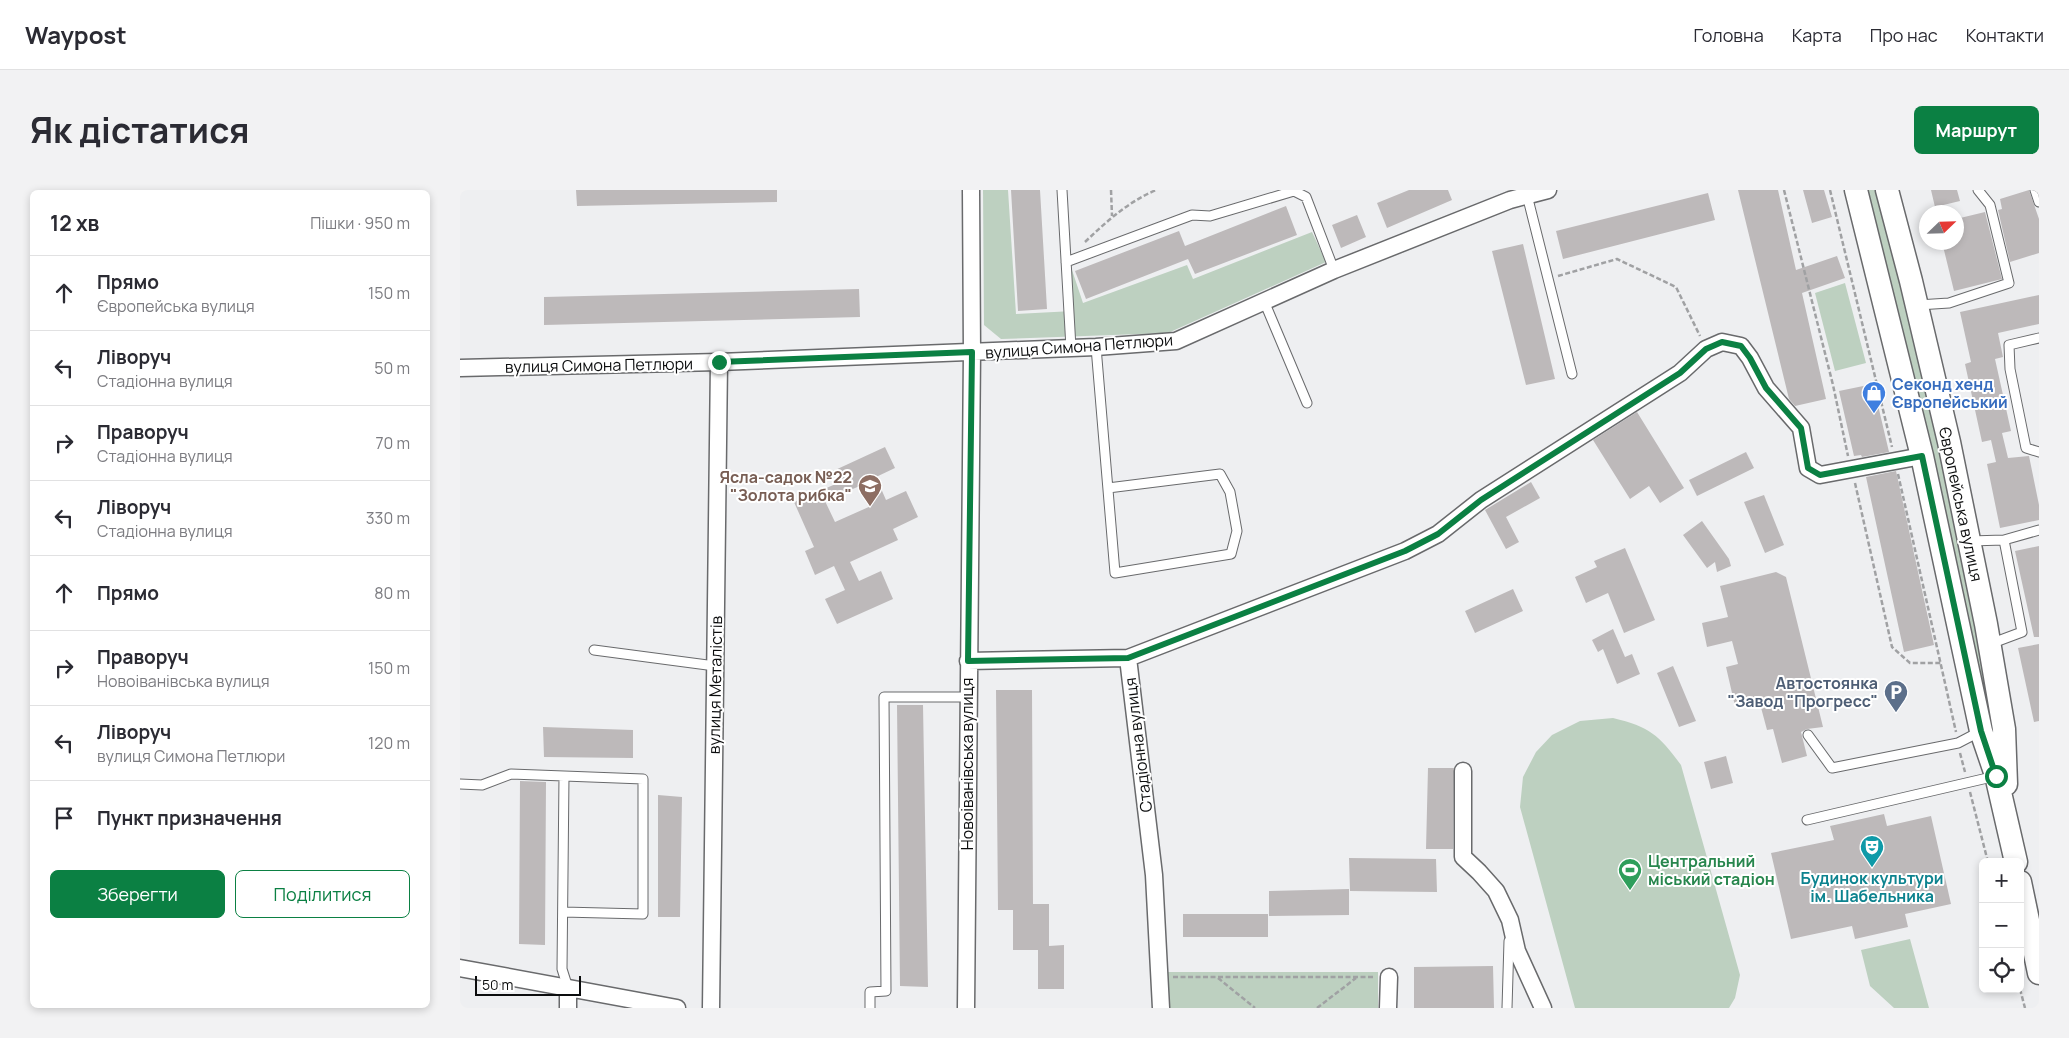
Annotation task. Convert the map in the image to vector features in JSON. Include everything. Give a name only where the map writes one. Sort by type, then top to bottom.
[{"type":"street","name":"Новоіванівська вулиця","points":[[966,1008],[972,352],[971,190]]},
{"type":"street","name":"вулиця Симона Петлюри","points":[[460,368],[719,362],[1096,347],[1176,341],[1508,195],[1527,195],[1548,190]]},
{"type":"street","name":"Європейська вулиця","points":[[1856,190],[1922,456],[1981,731],[1996,776],[2015,858]]},
{"type":"street","name":"Європейська вулиця","points":[[1887,190],[1917,305],[1949,442],[1990,644],[2004,729],[2008,823]]},
{"type":"street","name":"Стадіонна вулиця","points":[[1161,1008],[1154,875],[1128,658],[1413,547],[1438,534],[1481,500],[1680,373],[1706,349],[1722,342],[1741,346],[1750,358],[1766,388],[1801,428],[1808,468],[1820,475],[1922,456]]},
{"type":"street","name":"вулиця Металістів","points":[[711,1008],[719,362]]},
{"type":"street","points":[[968,661],[1128,658]]},
{"type":"street","points":[[1463,771],[1463,857],[1496,891],[1510,920],[1517,951],[1543,1008]]},
{"type":"street","points":[[2024,900],[2038,963]]},
{"type":"street","points":[[460,968],[677,1008]]},
{"type":"street","points":[[1388,1008],[1389,978]]},
{"type":"street","points":[[568,988],[568,1008]]},
{"type":"lane","points":[[1062,190],[1071,348]]},
{"type":"lane","points":[[1917,305],[1949,303],[2009,283],[1990,205],[1978,190]]},
{"type":"lane","points":[[2035,190],[2039,202]]},
{"type":"lane","points":[[1066,262],[1192,215],[1210,216],[1294,191],[1306,197],[1334,270]]},
{"type":"lane","points":[[1527,195],[1572,374]]},
{"type":"lane","points":[[1264,301],[1307,403]]},
{"type":"lane","points":[[2039,338],[2009,344],[2010,369],[2026,448],[2039,452]]},
{"type":"lane","points":[[1096,347],[1108,488],[1116,573],[1231,554],[1237,531],[1230,492],[1220,474],[1108,488]]},
{"type":"lane","points":[[1969,541],[2004,540],[2039,530]]},
{"type":"lane","points":[[1990,644],[2022,632],[2004,540]]},
{"type":"lane","points":[[594,650],[715,666]]},
{"type":"lane","points":[[870,1008],[870,992],[886,991],[884,697],[968,697]]},
{"type":"lane","points":[[1808,735],[1832,768],[1958,743],[1981,731]]},
{"type":"lane","points":[[460,784],[482,785],[511,774],[643,779],[643,914],[563,912]]},
{"type":"lane","points":[[564,776],[562,969],[568,988]]},
{"type":"lane","points":[[1806,820],[1996,776]]},
{"type":"lane","points":[[1507,1008],[1510,920]]},
{"type":"path","points":[[1111,190],[1112,216]]},
{"type":"path","points":[[1066,262],[1112,216],[1142,196],[1156,190]]},
{"type":"path","points":[[1784,190],[1833,384],[1892,647],[1910,662],[1942,663]]},
{"type":"path","points":[[1549,279],[1617,259],[1676,287],[1706,349]]},
{"type":"path","points":[[1959,747],[1987,858]]},
{"type":"path","points":[[1159,977],[1389,978]]},
{"type":"path","points":[[1216,977],[1255,1008]]},
{"type":"path","points":[[1317,1008],[1357,977]]},
{"type":"path","points":[[2021,993],[2025,1008]]},
{"type":"green space","points":[[983,190],[1008,190],[1016,314],[1073,311],[1071,267],[1083,303],[1187,265],[1193,279],[1312,232],[1326,262],[1168,333],[1001,339],[984,325]]},
{"type":"green space","points":[[1862,190],[1880,190],[1904,283],[1997,716],[1983,720]]},
{"type":"green space","points":[[1845,283],[1866,363],[1835,371],[1815,293]]},
{"type":"green space","name":"Центральний міський стадіон","points":[[1613,718],[1636,725],[1653,734],[1660,739],[1681,765],[1740,975],[1735,998],[1729,1008],[1575,1008],[1520,807],[1523,777],[1536,752],[1552,735],[1580,721]]},
{"type":"green space","points":[[1910,939],[1929,1008],[1894,1008],[1870,986],[1861,950]]},
{"type":"green space","points":[[1168,972],[1378,972],[1378,1008],[1169,1008]]},
{"type":"building","points":[[576,190],[777,190],[777,202],[577,206]]},
{"type":"building","points":[[1011,190],[1040,190],[1047,309],[1018,311]]},
{"type":"building","points":[[1409,190],[1448,190],[1452,200],[1387,228],[1377,203]]},
{"type":"building","points":[[1738,190],[1778,190],[1796,270],[1837,256],[1845,278],[1802,293],[1826,399],[1795,406],[1789,399]]},
{"type":"building","points":[[1803,190],[1824,190],[1832,217],[1812,223]]},
{"type":"building","points":[[1931,190],[1957,190],[1960,201],[1935,205]]},
{"type":"building","points":[[2029,190],[2039,219],[2039,253],[2010,262],[1998,210],[2002,209],[2000,199]]},
{"type":"building","points":[[1708,193],[1715,220],[1563,259],[1556,231]]},
{"type":"building","points":[[1286,206],[1297,235],[1195,274],[1188,259],[1086,299],[1075,271],[1179,231],[1185,246]]},
{"type":"building","points":[[1985,212],[2002,279],[1954,291],[1944,250],[1964,250],[1964,217]]},
{"type":"building","points":[[1357,215],[1366,237],[1341,248],[1332,225]]},
{"type":"building","points":[[1523,244],[1555,379],[1526,385],[1492,251]]},
{"type":"building","points":[[859,289],[860,317],[544,325],[544,297]]},
{"type":"building","points":[[2039,295],[2039,324],[1998,333],[2003,357],[1995,359],[2011,431],[2002,433],[2008,458],[2029,456],[2039,505],[2039,520],[2000,528],[1987,464],[1996,462],[1991,440],[1982,442],[1965,364],[1971,362],[1960,312]]},
{"type":"building","points":[[1873,384],[1889,452],[1862,457],[1861,455],[1854,456],[1839,391]]},
{"type":"building","points":[[1637,412],[1684,488],[1660,503],[1649,486],[1630,499],[1593,440]]},
{"type":"building","points":[[885,447],[895,468],[876,477],[886,500],[906,491],[918,517],[893,529],[898,540],[850,562],[859,581],[881,571],[893,599],[837,624],[825,599],[845,590],[834,566],[815,575],[805,551],[814,547],[794,502],[838,483],[833,471]],"holes":[[[862,485],[871,506],[835,522],[825,501]]]},
{"type":"building","points":[[1746,452],[1754,468],[1697,496],[1689,480]]},
{"type":"building","points":[[1896,471],[1934,645],[1904,652],[1866,477]]},
{"type":"building","points":[[1531,482],[1540,498],[1506,517],[1519,542],[1506,549],[1485,510]]},
{"type":"building","points":[[1764,495],[1784,545],[1765,553],[1744,502]]},
{"type":"building","points":[[1702,521],[1729,559],[1731,566],[1717,572],[1715,562],[1707,568],[1683,535]]},
{"type":"building","points":[[2039,546],[2039,637],[2034,637],[2015,551]]},
{"type":"building","points":[[1625,548],[1655,620],[1624,633],[1608,593],[1586,603],[1575,577],[1597,567],[1594,561]]},
{"type":"building","points":[[1776,572],[1786,577],[1823,727],[1807,729],[1801,732],[1807,756],[1782,763],[1773,729],[1767,730],[1759,700],[1735,706],[1726,667],[1738,664],[1732,641],[1707,647],[1702,623],[1728,617],[1720,586]]},
{"type":"building","points":[[1513,589],[1523,611],[1475,633],[1465,611]]},
{"type":"building","points":[[1613,629],[1625,657],[1632,654],[1640,674],[1617,684],[1603,649],[1598,652],[1592,640]]},
{"type":"building","points":[[2039,644],[2039,721],[2034,722],[2018,648]]},
{"type":"building","points":[[1673,666],[1696,721],[1679,727],[1657,673]]},
{"type":"building","points":[[996,690],[1032,690],[1033,904],[1049,904],[1049,946],[1064,945],[1064,989],[1038,989],[1038,950],[1013,950],[1013,910],[998,910]]},
{"type":"building","points":[[897,705],[923,705],[928,987],[900,986]]},
{"type":"building","points":[[543,727],[633,730],[633,758],[544,757]]},
{"type":"building","points":[[1726,756],[1733,783],[1711,789],[1704,762]]},
{"type":"building","points":[[1428,768],[1454,768],[1453,849],[1426,849]]},
{"type":"building","points":[[520,781],[546,782],[545,945],[519,944]]},
{"type":"building","points":[[658,795],[682,797],[680,917],[658,917]]},
{"type":"building","name":"Будинок культури ім. Шабельника","points":[[1884,814],[1887,826],[1931,816],[1951,904],[1905,914],[1908,927],[1855,939],[1852,926],[1791,939],[1771,853],[1834,840],[1830,826]]},
{"type":"building","points":[[1349,858],[1436,859],[1437,892],[1350,891]]},
{"type":"building","points":[[1349,889],[1349,915],[1269,916],[1269,891]]},
{"type":"building","points":[[1183,914],[1268,914],[1268,937],[1183,937]]},
{"type":"building","points":[[1493,966],[1494,1008],[1414,1008],[1414,967]]},
{"type":"place","name":"Секонд хенд Європейський","points":[[1874,414]]},
{"type":"place","name":"Ясла-садок №22 \"Золота рибка\"","points":[[870,507]]},
{"type":"place","name":"Автостоянка \"Завод \"Прогресс\"","points":[[1896,713]]},
{"type":"place","name":"Будинок культури ім. Шабельника","points":[[1872,868]]},
{"type":"place","name":"Центральний міський стадіон","points":[[1630,891]]},
{"type":"route","points":[[719,362],[972,352],[968,661],[1128,658],[1405,551],[1438,534],[1481,500],[1680,373],[1706,349],[1722,342],[1741,346],[1750,358],[1766,388],[1801,428],[1808,468],[1813,472],[1820,475],[1922,456],[1981,731],[1996,776]]}]
